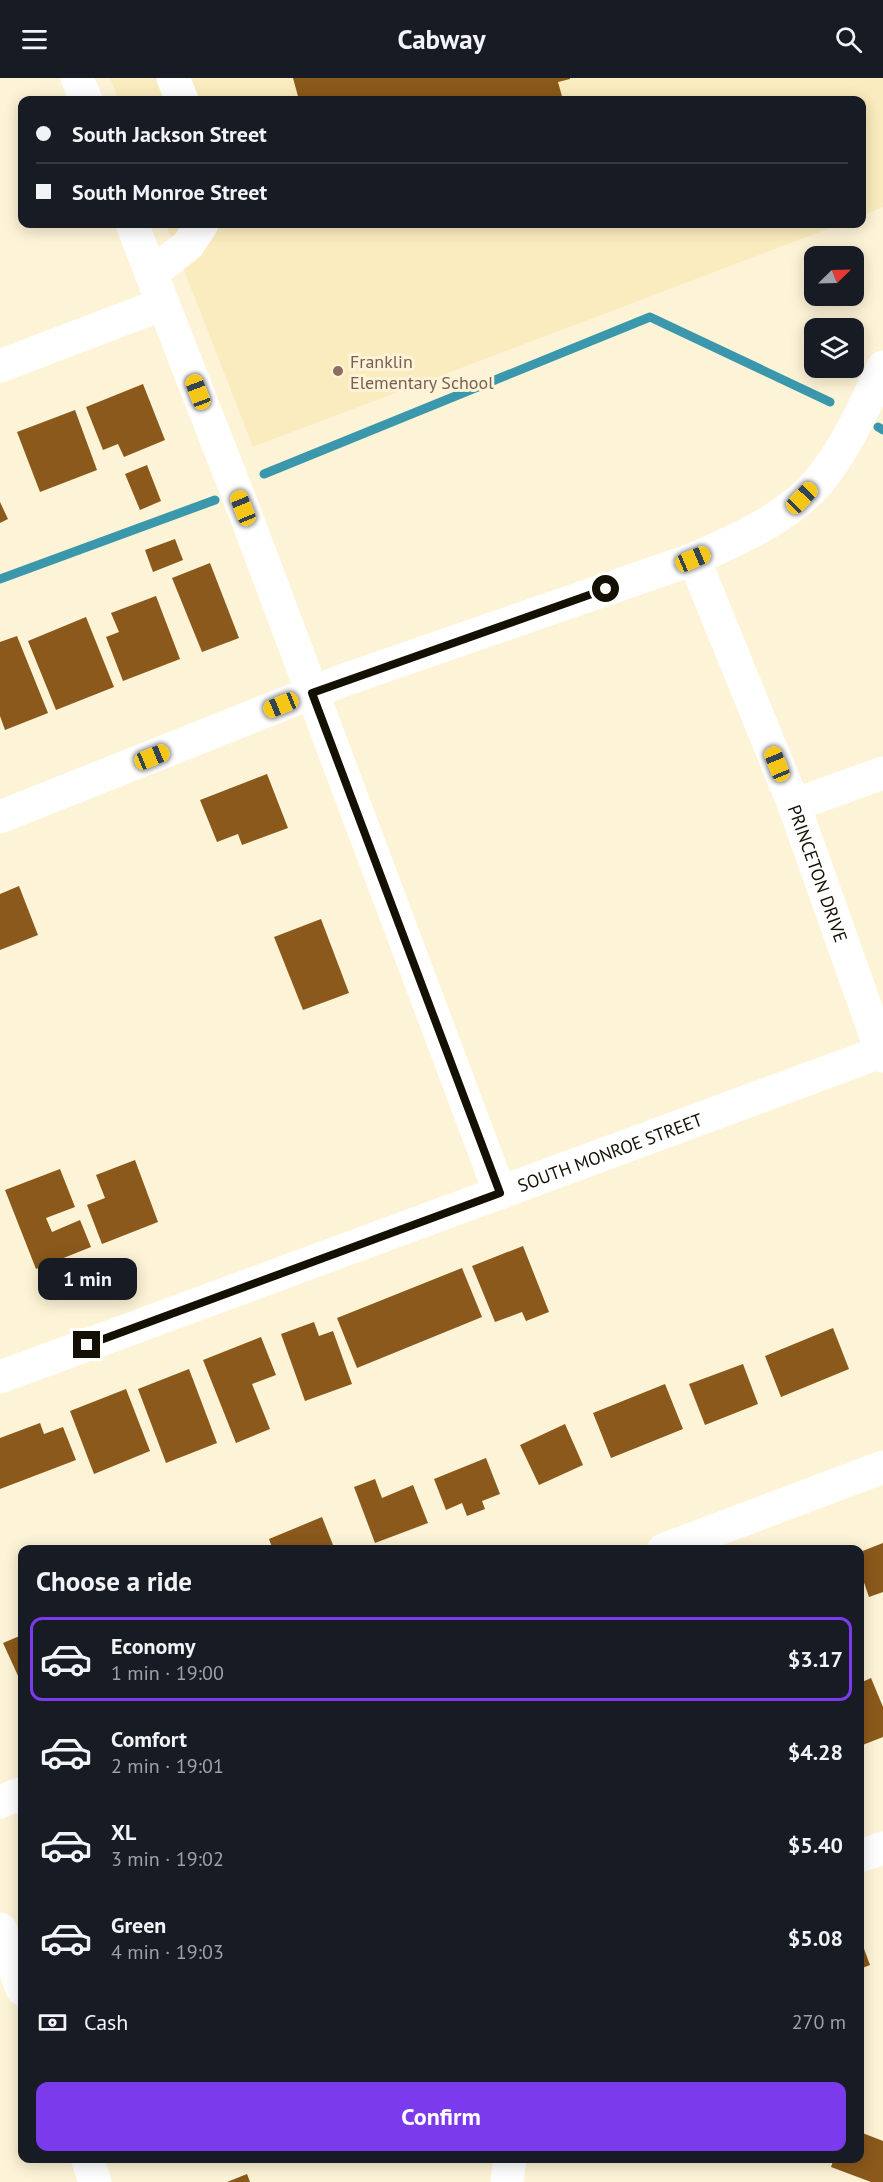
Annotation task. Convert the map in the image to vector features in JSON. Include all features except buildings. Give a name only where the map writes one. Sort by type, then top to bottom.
[{"type":"street","points":[[77,78],[84,96]]},
{"type":"street","points":[[173,78],[180,96]]},
{"type":"street","points":[[134,228],[243,508],[500,1193]]},
{"type":"street","points":[[151,273],[188,245],[199,228]]},
{"type":"street","points":[[0,366],[163,304]]},
{"type":"street","points":[[0,817],[312,693],[693,559],[737,540],[775,518],[802,498],[825,473],[858,420],[883,367]]},
{"type":"street","name":"PRINCETON DRIVE","points":[[693,559],[794,805],[882,1054]]},
{"type":"street","points":[[794,805],[883,773]]},
{"type":"street","name":"SOUTH MONROE STREET","points":[[0,1377],[882,1054]]},
{"type":"street","points":[[676,1545],[883,1467]]},
{"type":"street","points":[[0,1802],[18,1795]]},
{"type":"street","points":[[864,1855],[883,1848]]},
{"type":"street","points":[[0,1929],[18,1978]]},
{"type":"street","points":[[89,2163],[95,2182]]},
{"type":"street","points":[[507,2182],[509,2163]]},
{"type":"shaded area","points":[[110,78],[883,78],[883,207],[866,214],[866,96],[117,96]]},
{"type":"shaded area","name":"Franklin Elementary School","points":[[168,228],[830,228],[253,447]]},
{"type":"waterway","points":[[264,474],[650,317],[830,402]]},
{"type":"waterway","points":[[878,427],[883,430]]},
{"type":"waterway","points":[[0,579],[215,500]]},
{"type":"place","name":"Franklin Elementary School","points":[[338,371]]},
{"type":"route","points":[[87,1345],[500,1193],[312,693],[606,589]]}]
